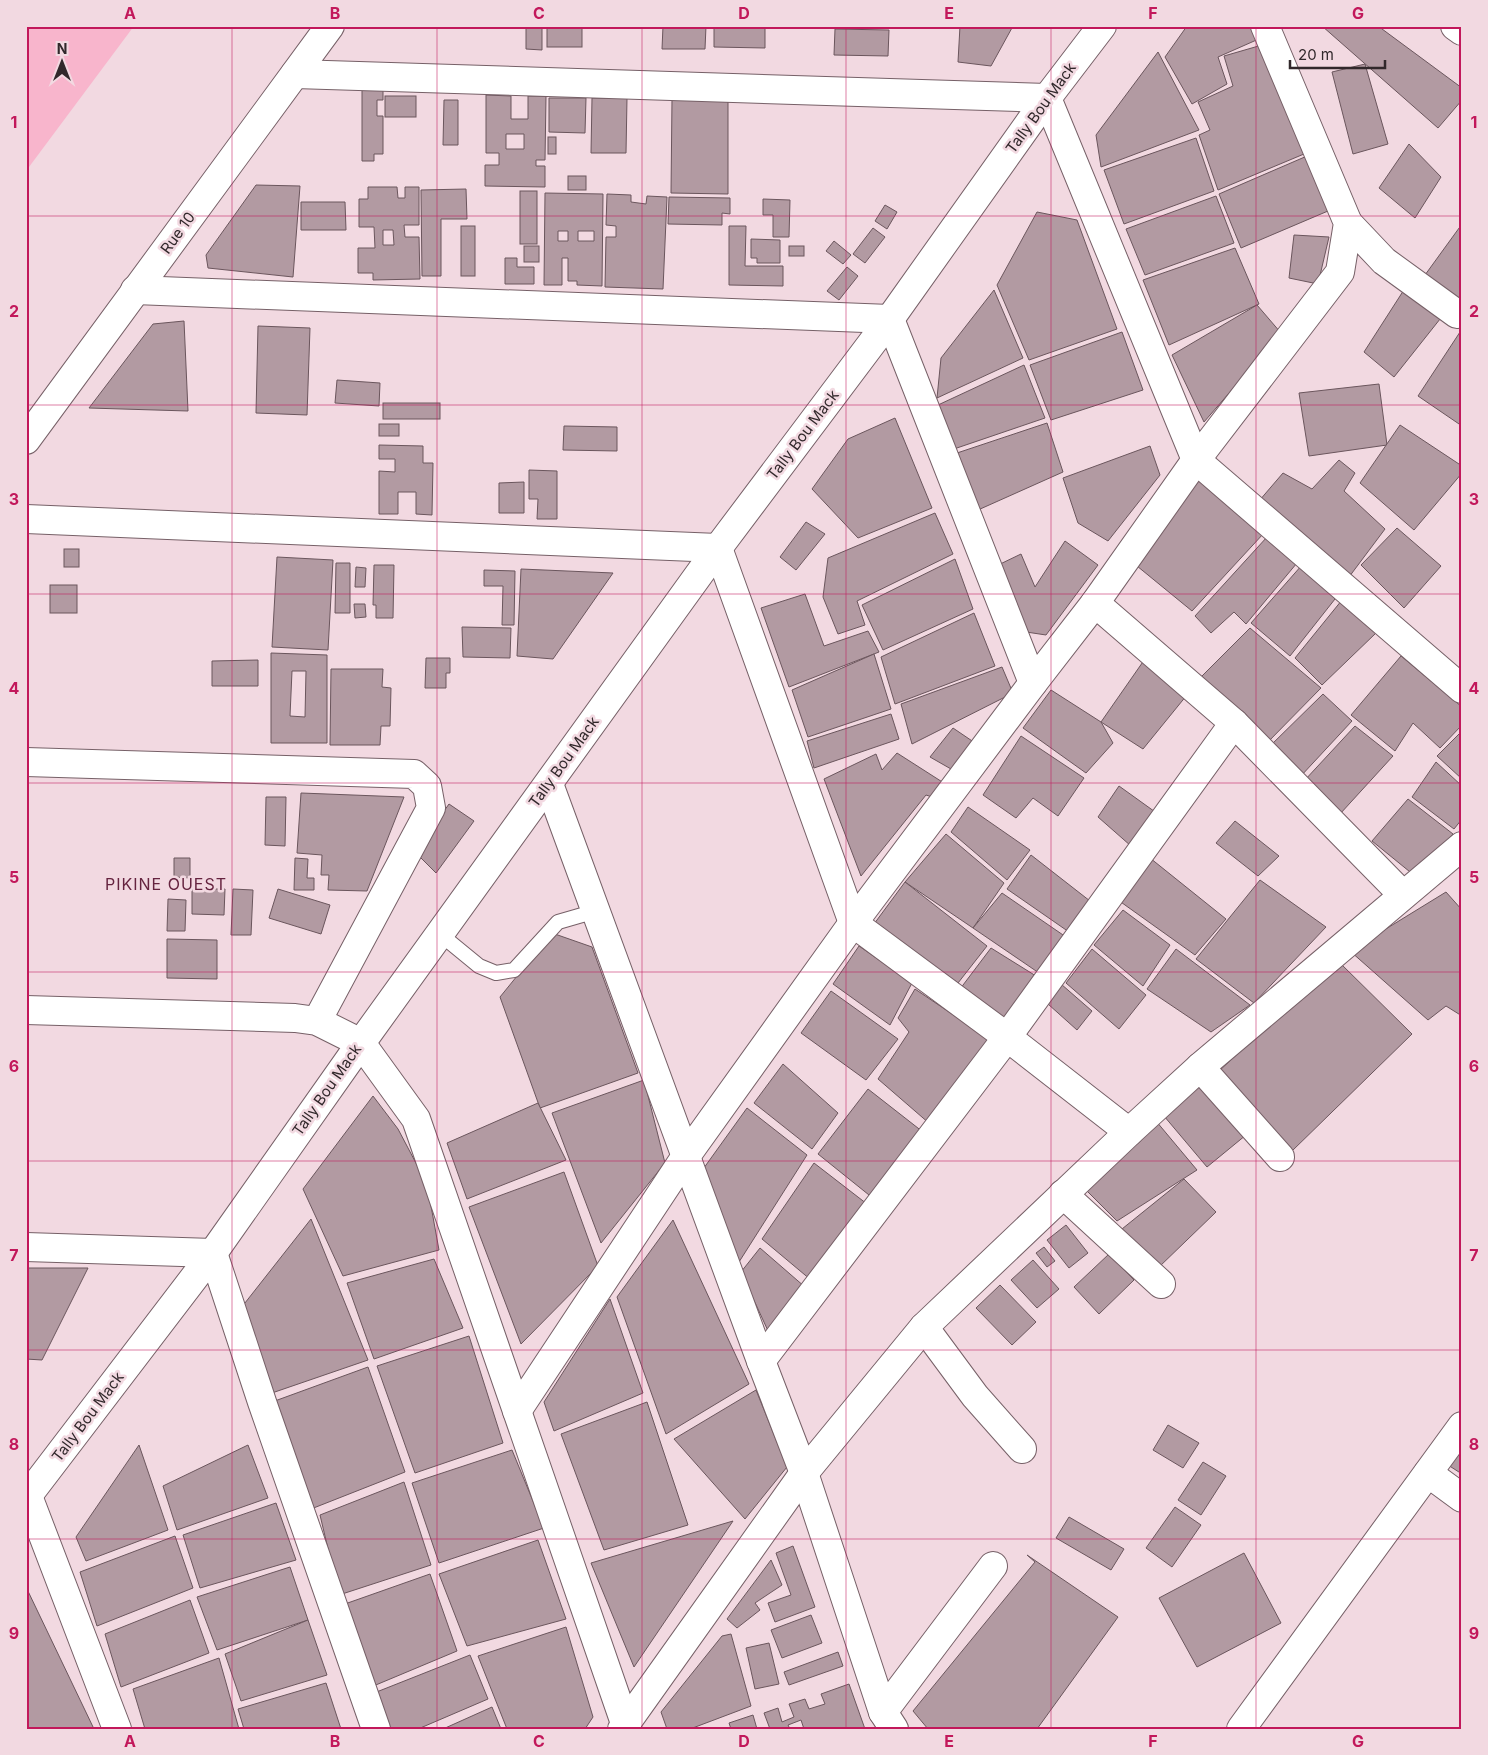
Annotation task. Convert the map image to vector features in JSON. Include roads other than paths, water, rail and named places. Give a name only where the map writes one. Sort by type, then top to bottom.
[{"type":"street","name":"Rue 10","points":[[26,440],[330,26]]},
{"type":"street","name":"Tally Bou Mack","points":[[27,1496],[213,1252],[361,1042],[718,548],[890,319],[1047,98],[1102,26]]},
{"type":"street","points":[[1265,26],[1348,223],[1384,262],[1457,314]]},
{"type":"street","points":[[1455,26],[1462,31]]},
{"type":"street","points":[[295,74],[1047,98],[1196,460],[1462,689]]},
{"type":"street","points":[[517,1411],[686,1156],[853,922],[1033,682],[1095,603],[1196,460],[1340,272],[1348,223]]},
{"type":"street","points":[[135,290],[890,319],[1033,682]]},
{"type":"street","points":[[26,518],[718,548],[853,922],[1129,1132]]},
{"type":"street","points":[[1095,603],[1234,723],[1403,895]]},
{"type":"street","points":[[761,1361],[1006,1037],[1234,723]]},
{"type":"street","points":[[26,762],[414,774],[421,780],[427,786],[431,808],[317,1021]]},
{"type":"street","points":[[549,784],[804,1473],[889,1720]]},
{"type":"street","points":[[625,1727],[804,1473],[924,1327],[1200,1067],[1462,846]]},
{"type":"street","points":[[26,1010],[295,1018],[317,1021],[361,1042],[416,1119],[625,1727]]},
{"type":"street","points":[[1200,1067],[1280,1157]]},
{"type":"street","points":[[1063,1194],[1161,1284]]},
{"type":"street","points":[[26,1247],[213,1252],[262,1402],[376,1729]]},
{"type":"street","points":[[924,1327],[975,1396],[1022,1449]]},
{"type":"street","points":[[1241,1729],[1462,1426]]},
{"type":"street","points":[[1428,1473],[1462,1498]]},
{"type":"street","points":[[27,1496],[117,1729]]},
{"type":"street","points":[[889,1720],[993,1566]]},
{"type":"lane","points":[[440,934],[479,966],[496,972],[514,970],[558,922],[596,911]]},
{"type":"district","name":"PIKINE OUEST","points":[[166,884]]}]
